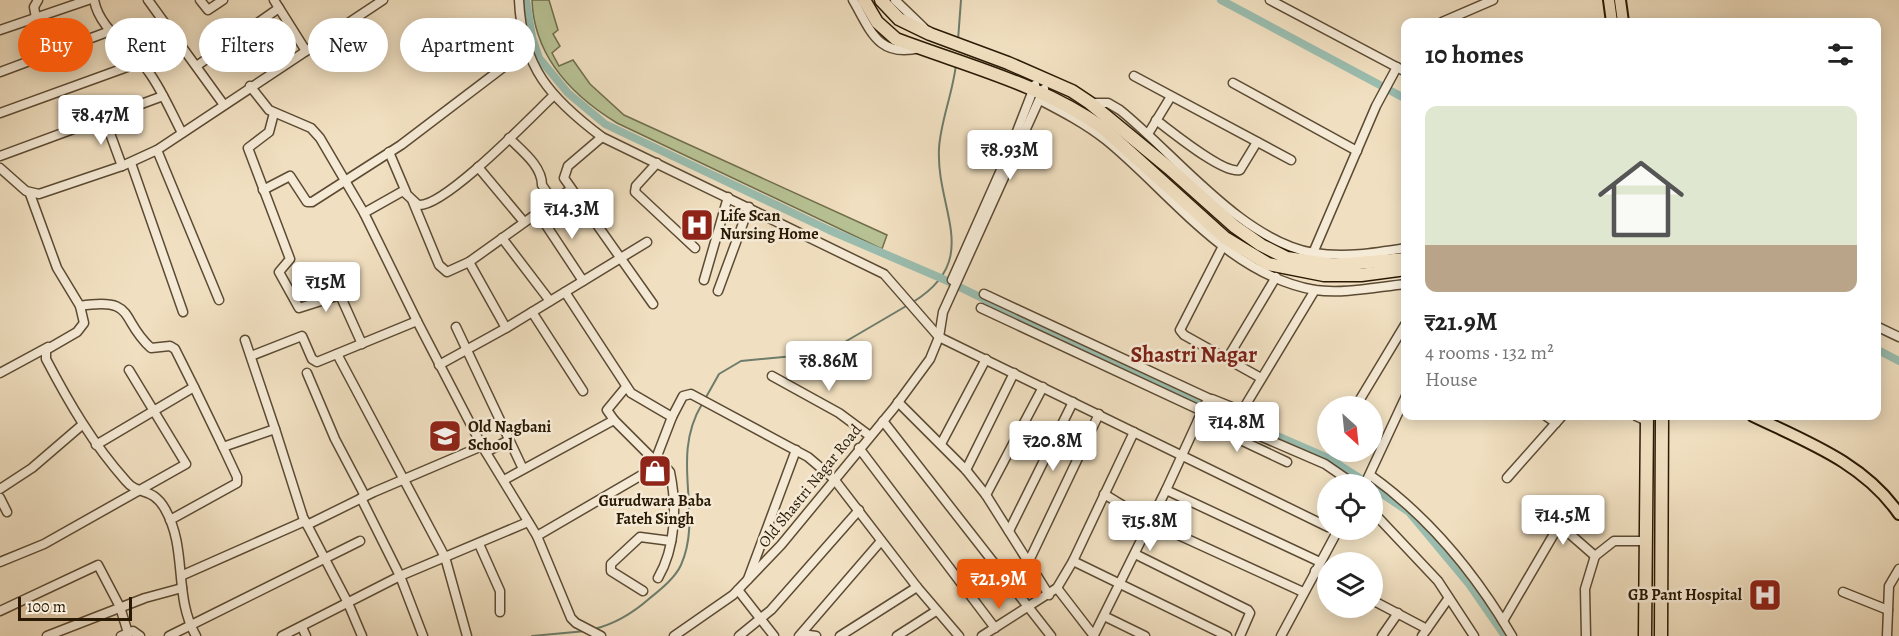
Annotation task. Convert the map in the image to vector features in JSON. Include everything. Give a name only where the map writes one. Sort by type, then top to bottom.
[{"type":"highway","points":[[864,0],[887,31],[896,39],[1040,88],[1072,91],[1090,103],[1234,226],[1261,245],[1287,258],[1335,265],[1401,259]]},
{"type":"highway","points":[[880,0],[899,19],[930,34],[972,49],[1103,128],[1225,238],[1269,264],[1324,275],[1361,275],[1401,270]]},
{"type":"highway","points":[[1643,420],[1646,541],[1645,636]]},
{"type":"highway","points":[[1661,636],[1662,420]]},
{"type":"main road","points":[[1609,0],[1611,18]]},
{"type":"main road","points":[[1620,0],[1622,18]]},
{"type":"main road","points":[[1762,420],[1827,452],[1859,471],[1886,496],[1899,514]]},
{"type":"street","points":[[38,0],[34,7],[36,18],[88,0]]},
{"type":"street","points":[[94,0],[105,23]]},
{"type":"street","points":[[148,0],[198,65],[224,105]]},
{"type":"street","points":[[200,0],[208,10],[223,0]]},
{"type":"street","points":[[30,194],[127,165],[157,150],[383,0]]},
{"type":"street","points":[[519,0],[520,18]]},
{"type":"street","points":[[853,0],[875,37],[888,48],[902,52],[923,49]]},
{"type":"street","points":[[895,0],[930,34]]},
{"type":"street","points":[[1270,0],[1287,4],[1401,69]]},
{"type":"street","points":[[1451,18],[1493,0]]},
{"type":"street","points":[[198,65],[277,4],[306,51]]},
{"type":"street","points":[[0,30],[18,24]]},
{"type":"street","points":[[0,72],[105,33]]},
{"type":"street","points":[[1313,253],[1380,99],[1397,67]]},
{"type":"street","points":[[535,71],[553,96],[572,115],[602,137],[877,270],[890,279],[939,337],[1317,521]]},
{"type":"street","points":[[0,113],[113,72]]},
{"type":"street","points":[[147,72],[182,133]]},
{"type":"street","points":[[263,190],[290,176],[309,203],[389,152],[496,72]]},
{"type":"street","points":[[1134,76],[1170,98],[1291,160]]},
{"type":"street","points":[[1233,83],[1357,151]]},
{"type":"street","points":[[250,87],[274,113],[315,132],[346,180],[484,449],[537,536],[571,618],[600,636]]},
{"type":"street","points":[[973,240],[1040,88]]},
{"type":"street","points":[[973,240],[1040,88]]},
{"type":"street","points":[[1040,88],[1099,134],[1223,246],[1250,265],[1276,278],[1315,290],[1401,285]]},
{"type":"street","points":[[0,156],[163,96]]},
{"type":"street","points":[[413,202],[423,206],[437,200],[478,167],[553,96]]},
{"type":"street","points":[[1148,134],[1170,98]]},
{"type":"street","points":[[1090,103],[1108,104],[1148,134],[1258,231],[1291,248],[1313,253],[1359,256],[1401,249]]},
{"type":"street","points":[[274,113],[269,132],[248,148],[290,260],[279,272],[297,306],[302,308],[340,295],[362,344]]},
{"type":"street","points":[[104,117],[127,165],[183,312]]},
{"type":"street","points":[[1156,120],[1205,155],[1236,171],[1242,167],[1257,142]]},
{"type":"street","points":[[602,137],[564,172],[564,178],[653,304]]},
{"type":"street","points":[[509,138],[538,169],[542,176],[542,185],[554,201]]},
{"type":"street","points":[[157,150],[219,300]]},
{"type":"street","points":[[389,152],[442,270],[447,272],[469,261],[571,189]]},
{"type":"street","points":[[657,162],[636,186],[635,192],[696,248]]},
{"type":"street","points":[[478,167],[524,222]]},
{"type":"street","points":[[0,168],[30,194],[57,268],[80,306],[84,323],[70,337],[1,370]]},
{"type":"street","points":[[364,213],[396,194],[406,192]]},
{"type":"street","points":[[704,280],[728,197]]},
{"type":"street","points":[[718,291],[749,207]]},
{"type":"street","points":[[538,213],[584,281]]},
{"type":"street","points":[[502,238],[550,301]]},
{"type":"street","name":"Old Shastri Nagar Road","points":[[674,636],[746,583],[898,402],[930,359],[939,337],[942,312],[947,296],[973,240]]},
{"type":"street","points":[[439,365],[506,328],[647,242]]},
{"type":"street","points":[[1223,246],[1180,330],[1184,335],[1261,378]]},
{"type":"street","points":[[469,261],[506,328]]},
{"type":"street","points":[[1227,359],[1276,278]]},
{"type":"street","points":[[981,308],[1205,405],[1240,412],[1315,290]]},
{"type":"street","points":[[565,292],[626,387],[637,397],[672,417]]},
{"type":"street","points":[[984,294],[1325,464],[1340,474]]},
{"type":"street","points":[[80,306],[102,302],[117,305],[127,314],[151,348],[170,346],[176,350],[237,477],[237,483],[170,520]]},
{"type":"street","points":[[532,312],[583,391]]},
{"type":"street","points":[[251,356],[299,336],[303,338],[314,361],[337,354],[417,321]]},
{"type":"street","points":[[456,327],[523,469]]},
{"type":"street","points":[[1881,328],[1899,337]]},
{"type":"street","points":[[1362,396],[1401,331]]},
{"type":"street","points":[[245,340],[306,523],[348,603],[362,636]]},
{"type":"street","points":[[51,345],[44,354],[81,425],[129,485],[159,500],[170,520],[183,575],[183,607],[196,636]]},
{"type":"street","points":[[337,354],[445,557],[467,636]]},
{"type":"street","points":[[941,444],[986,359]]},
{"type":"street","points":[[0,562],[44,544],[143,490],[182,467],[186,462],[129,370]]},
{"type":"street","points":[[307,373],[335,440],[400,576],[423,636]]},
{"type":"street","points":[[966,470],[1014,373]]},
{"type":"street","points":[[772,376],[839,413],[870,436]]},
{"type":"street","points":[[96,445],[194,387]]},
{"type":"street","points":[[626,387],[607,410],[656,462],[664,465],[671,478],[674,515],[671,541],[668,558],[658,578]]},
{"type":"street","points":[[986,495],[1043,387]]},
{"type":"street","points":[[537,536],[648,472],[656,462],[672,417],[683,396],[694,395],[795,450],[834,479],[917,587],[959,636]]},
{"type":"street","points":[[898,402],[966,470],[986,495],[1049,595]]},
{"type":"street","points":[[1009,531],[1073,402]]},
{"type":"street","points":[[1057,588],[1094,636],[1205,405]]},
{"type":"street","points":[[1371,474],[1401,407]]},
{"type":"street","points":[[1028,563],[1099,414]]},
{"type":"street","points":[[504,480],[614,420]]},
{"type":"street","points":[[1198,420],[1287,462]]},
{"type":"street","points":[[1552,420],[1556,423]]},
{"type":"street","points":[[1508,478],[1559,420]]},
{"type":"street","points":[[883,421],[1031,607],[1051,636]]},
{"type":"street","points":[[0,489],[32,468],[81,425]]},
{"type":"street","points":[[223,447],[275,429]]},
{"type":"street","points":[[981,636],[1031,607],[1057,588],[1073,561],[1134,432]]},
{"type":"street","points":[[183,575],[403,479],[509,440]]},
{"type":"street","points":[[859,448],[995,628]]},
{"type":"street","points":[[746,583],[795,450]]},
{"type":"street","points":[[1383,488],[1401,498],[1440,536],[1469,570],[1512,636]]},
{"type":"street","points":[[1166,490],[1317,561]]},
{"type":"street","points":[[1104,494],[1150,522],[1303,592]]},
{"type":"street","points":[[0,498],[7,512]]},
{"type":"street","points":[[739,636],[760,619],[859,510]]},
{"type":"street","points":[[282,636],[400,576],[528,522]]},
{"type":"street","points":[[1383,523],[1433,576],[1474,636]]},
{"type":"street","points":[[1503,621],[1558,527],[1568,532],[1595,556]]},
{"type":"street","points":[[643,591],[611,571],[610,564],[640,537],[671,541]]},
{"type":"street","points":[[801,635],[881,541]]},
{"type":"street","points":[[1586,636],[1585,589],[1595,556],[1614,541],[1646,541]]},
{"type":"street","points":[[169,636],[360,542]]},
{"type":"street","points":[[479,544],[500,591],[502,600],[500,612]]},
{"type":"street","points":[[1135,554],[1250,611],[1240,636]]},
{"type":"street","points":[[1073,561],[1227,636]]},
{"type":"street","points":[[0,611],[94,565],[100,566],[120,607],[125,634],[136,631],[140,636]]},
{"type":"street","points":[[1282,635],[1317,567]]},
{"type":"street","points":[[1887,636],[1889,586],[1899,569]]},
{"type":"street","points":[[840,636],[917,587]]},
{"type":"street","points":[[47,636],[120,607],[182,588]]},
{"type":"street","points":[[738,590],[774,636]]},
{"type":"street","points":[[1844,592],[1888,610]]},
{"type":"street","points":[[1383,606],[1398,613],[1424,633],[1448,599]]},
{"type":"street","points":[[897,636],[936,610]]},
{"type":"street","points":[[1382,636],[1398,613]]},
{"type":"street","points":[[1104,616],[1145,636]]},
{"type":"street","points":[[302,627],[306,636]]},
{"type":"street","points":[[801,635],[816,636]]},
{"type":"green space","points":[[532,0],[549,0],[558,30],[553,34],[560,46],[552,53],[559,66],[573,60],[590,84],[624,115],[887,235],[882,249],[617,123],[600,112],[570,87],[558,72],[540,39],[534,18]]},
{"type":"waterway","points":[[526,0],[532,37],[539,58],[568,93],[605,124],[829,230],[943,279],[1165,387],[1330,459],[1353,474]]},
{"type":"waterway","points":[[958,40],[961,0]]},
{"type":"waterway","points":[[1221,0],[1401,96]]},
{"type":"waterway","points":[[913,302],[934,286],[946,269],[951,251],[951,233],[940,172],[939,149],[956,64]]},
{"type":"waterway","points":[[705,399],[719,374],[741,361],[826,353],[908,305]]},
{"type":"waterway","points":[[1881,352],[1899,361]]},
{"type":"waterway","points":[[594,629],[616,621],[637,608],[667,583],[681,565],[687,545],[689,526],[688,445],[702,404]]},
{"type":"waterway","points":[[1383,494],[1409,512],[1469,584],[1505,636]]},
{"type":"waterway","points":[[532,636],[586,631]]},
{"type":"place","name":"Life Scan Nursing Home","points":[[697,225]]},
{"type":"place","name":"Old Nagbani School","points":[[445,436]]},
{"type":"place","name":"Gurudwara Baba Fateh Singh","points":[[655,471]]},
{"type":"place","name":"GB Pant Hospital","points":[[1765,595]]},
{"type":"district","name":"Shastri Nagar","points":[[1194,355]]}]
